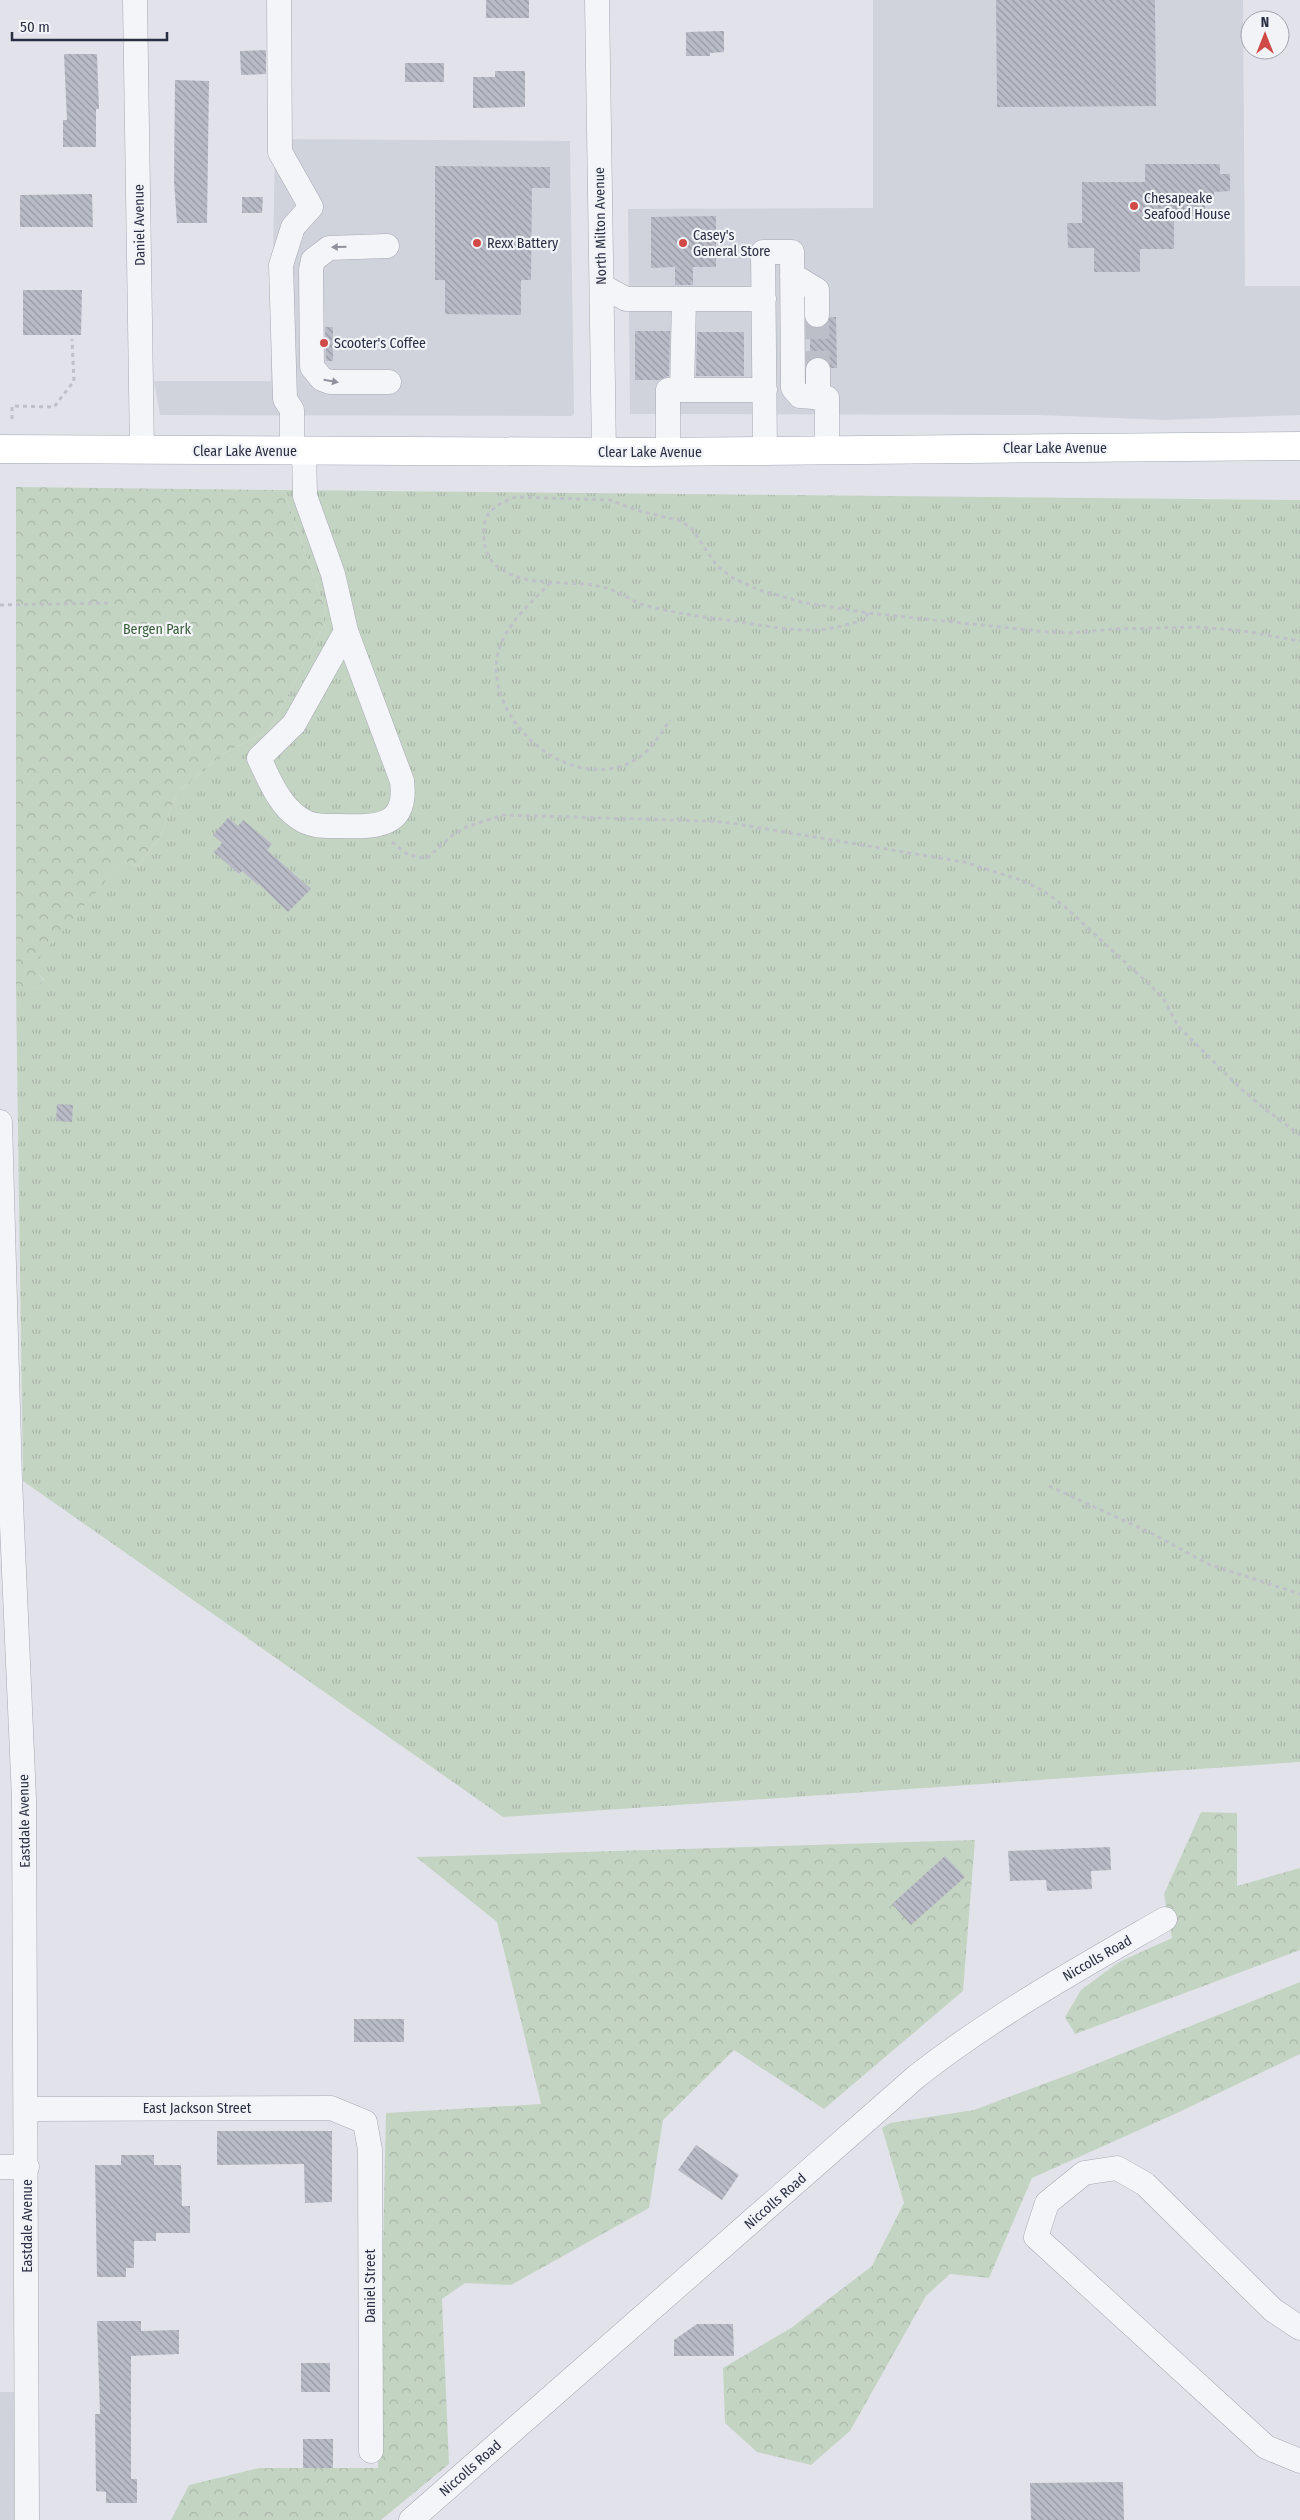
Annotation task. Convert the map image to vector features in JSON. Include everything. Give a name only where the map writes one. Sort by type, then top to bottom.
[{"type":"main road","name":"Clear Lake Avenue","points":[[0,449],[668,452],[1300,446]]},
{"type":"street","name":"Daniel Avenue","points":[[135,0],[142,451]]},
{"type":"street","points":[[279,0],[280,152],[311,207],[293,227],[281,265],[285,399],[292,410],[305,496],[333,574],[346,631],[402,781],[404,798],[400,811],[389,822],[369,827],[314,826],[299,819],[285,807],[259,758],[294,724],[346,631]]},
{"type":"street","name":"North Milton Avenue","points":[[597,0],[604,452]]},
{"type":"street","points":[[387,246],[329,248],[313,260],[311,270],[312,367],[322,379],[330,382],[389,382]]},
{"type":"street","points":[[765,451],[763,252],[792,252],[793,388],[800,396],[826,398],[827,450]]},
{"type":"street","points":[[792,275],[817,290],[817,315]]},
{"type":"street","points":[[602,286],[626,299],[764,299]]},
{"type":"street","points":[[682,390],[684,299]]},
{"type":"street","points":[[818,370],[818,398]]},
{"type":"street","points":[[668,452],[668,390],[765,390]]},
{"type":"street","name":"Eastdale Avenue","points":[[0,1122],[10,1480],[24,1799],[27,2109],[27,2520]]},
{"type":"street","name":"Niccolls Road","points":[[411,2520],[917,2076],[964,2039],[1039,1991],[1165,1919]]},
{"type":"street","name":"East Jackson Street","points":[[27,2109],[331,2108],[365,2122]]},
{"type":"street","name":"Daniel Street","points":[[365,2122],[370,2150],[371,2451]]},
{"type":"street","points":[[0,2167],[27,2167]]},
{"type":"street","points":[[1300,2328],[1273,2310],[1145,2184],[1117,2168],[1084,2173],[1047,2203],[1036,2237],[1266,2447],[1300,2461]]},
{"type":"path","points":[[12,419],[12,406],[54,407],[74,381],[72,339]]},
{"type":"path","points":[[868,614],[865,620],[841,627],[817,630],[781,628],[671,612],[641,604],[606,588],[550,582],[512,574],[499,568],[491,560],[485,548],[484,532],[486,519],[504,501],[516,497],[610,500],[636,510],[661,514],[681,521],[692,529],[717,566],[733,578],[759,590],[801,602],[868,614],[1070,634],[1114,629],[1198,627],[1244,631],[1300,641]]},
{"type":"path","points":[[550,582],[517,620],[498,651],[496,676],[501,699],[512,718],[528,737],[565,763],[584,769],[604,769],[635,760],[659,736],[670,720]]},
{"type":"path","points":[[0,605],[110,604]]},
{"type":"path","points":[[382,824],[394,845],[407,854],[426,859],[453,835],[466,827],[503,816],[520,815],[730,823],[964,862],[997,871],[1042,890],[1064,905],[1163,998],[1178,1026],[1238,1086],[1300,1135]]},
{"type":"path","points":[[1049,1486],[1151,1532],[1208,1564],[1300,1594]]},
{"type":"shaded area","points":[[873,0],[1243,0],[1243,10],[1240,10],[1240,60],[1243,60],[1245,286],[1300,286],[1300,415],[1164,420],[1040,415],[630,414],[628,209],[873,208]]},
{"type":"shaded area","points":[[275,139],[570,141],[574,414],[572,416],[160,415],[154,381],[271,381]]},
{"type":"shaded area","points":[[0,2392],[14,2392],[14,2520],[0,2520]]},
{"type":"green space","name":"Bergen Park","points":[[16,487],[283,490],[325,609],[322,629],[269,731],[224,753],[177,793],[159,839],[137,866],[124,861],[32,965],[44,981],[33,990],[16,990]]},
{"type":"green space","points":[[283,490],[1300,500],[1300,1762],[503,1817],[23,1481],[16,990],[33,990],[44,980],[31,965],[124,861],[137,866],[159,839],[177,793],[224,753],[269,731],[322,629],[325,609]]},
{"type":"green space","points":[[1201,1812],[1237,1813],[1237,1886],[1300,1868],[1300,1950],[1075,2034],[1065,2017],[1081,1990],[1119,1962],[1172,1938],[1164,1894]]},
{"type":"green space","points":[[975,1840],[963,1991],[824,2109],[734,2050],[663,2120],[649,2208],[511,2285],[465,2283],[442,2299],[449,2464],[381,2520],[171,2520],[189,2485],[259,2468],[378,2468],[386,2113],[541,2104],[497,1922],[416,1857]]},
{"type":"green space","points":[[1300,1982],[1300,2054],[1177,2113],[1032,2178],[989,2278],[950,2274],[926,2296],[850,2431],[811,2465],[757,2452],[725,2423],[723,2368],[791,2328],[872,2266],[904,2203],[882,2128],[890,2123],[974,2110],[1076,2072]]},
{"type":"building","points":[[486,0],[529,0],[529,18],[486,18]]},
{"type":"building","points":[[996,0],[1155,0],[1156,106],[997,107]]},
{"type":"building","points":[[724,31],[724,52],[710,53],[710,56],[686,56],[686,32]]},
{"type":"building","points":[[266,50],[266,74],[241,75],[240,51]]},
{"type":"building","points":[[64,54],[97,54],[99,109],[96,109],[96,147],[63,147],[63,120],[67,120]]},
{"type":"building","points":[[405,63],[444,63],[444,82],[405,82]]},
{"type":"building","points":[[495,71],[525,71],[525,107],[473,108],[473,77],[495,77]]},
{"type":"building","points":[[175,80],[209,81],[207,223],[177,223],[174,182]]},
{"type":"building","points":[[1145,164],[1220,164],[1220,174],[1230,174],[1230,191],[1214,192],[1214,199],[1205,199],[1205,216],[1174,216],[1174,249],[1140,249],[1140,272],[1094,272],[1094,248],[1068,248],[1067,223],[1082,223],[1082,182],[1145,182]]},
{"type":"building","points":[[435,166],[550,167],[550,188],[532,188],[531,280],[521,280],[521,315],[445,314],[445,280],[435,280]]},
{"type":"building","points":[[92,194],[93,227],[20,227],[20,195]]},
{"type":"building","points":[[242,197],[263,197],[262,213],[242,213]]},
{"type":"building","points":[[716,216],[716,267],[693,267],[693,285],[675,285],[675,267],[651,268],[651,217]]},
{"type":"building","points":[[23,290],[82,290],[81,335],[23,335]]},
{"type":"building","points":[[830,317],[836,317],[837,368],[831,368],[824,358],[818,356],[810,359],[810,327],[817,329],[823,327]]},
{"type":"building","points":[[325,327],[333,327],[333,361],[326,361]]},
{"type":"building","points":[[635,331],[670,331],[669,376],[659,380],[635,380]]},
{"type":"building","points":[[697,332],[744,332],[744,376],[696,376]]},
{"type":"building","points":[[228,818],[238,826],[243,820],[272,844],[267,850],[311,889],[288,912],[259,884],[242,871],[239,874],[214,852],[222,843],[213,835]]},
{"type":"building","points":[[57,1104],[73,1105],[72,1122],[56,1121]]},
{"type":"building","points":[[1110,1847],[1111,1870],[1091,1871],[1092,1889],[1047,1891],[1046,1880],[1010,1881],[1008,1851]]},
{"type":"building","points":[[945,1856],[965,1877],[911,1925],[892,1904]]},
{"type":"building","points":[[354,2019],[404,2019],[404,2042],[354,2042]]},
{"type":"building","points":[[217,2131],[332,2131],[332,2202],[305,2203],[304,2164],[217,2165]]},
{"type":"building","points":[[696,2145],[739,2175],[722,2200],[678,2170]]},
{"type":"building","points":[[121,2155],[154,2155],[154,2165],[181,2165],[182,2206],[190,2206],[190,2233],[156,2233],[156,2241],[134,2241],[134,2268],[126,2268],[126,2277],[97,2277],[95,2165],[121,2165]]},
{"type":"building","points":[[97,2321],[141,2321],[141,2331],[179,2330],[179,2354],[131,2356],[131,2479],[137,2479],[137,2503],[106,2503],[106,2492],[96,2491],[95,2414],[100,2414]]},
{"type":"building","points":[[697,2324],[733,2324],[734,2356],[674,2356],[674,2340]]},
{"type":"building","points":[[301,2363],[330,2363],[330,2392],[301,2392]]},
{"type":"building","points":[[303,2439],[333,2439],[333,2468],[303,2468]]},
{"type":"building","points":[[1123,2482],[1124,2520],[1031,2520],[1030,2483]]},
{"type":"tunnel","points":[[817,315],[818,370]]},
{"type":"place","name":"Chesapeake Seafood House","points":[[1134,206]]},
{"type":"place","name":"Rexx Battery","points":[[477,243]]},
{"type":"place","name":"Casey's General Store","points":[[683,243]]},
{"type":"place","name":"Scooter's Coffee","points":[[324,343]]}]
